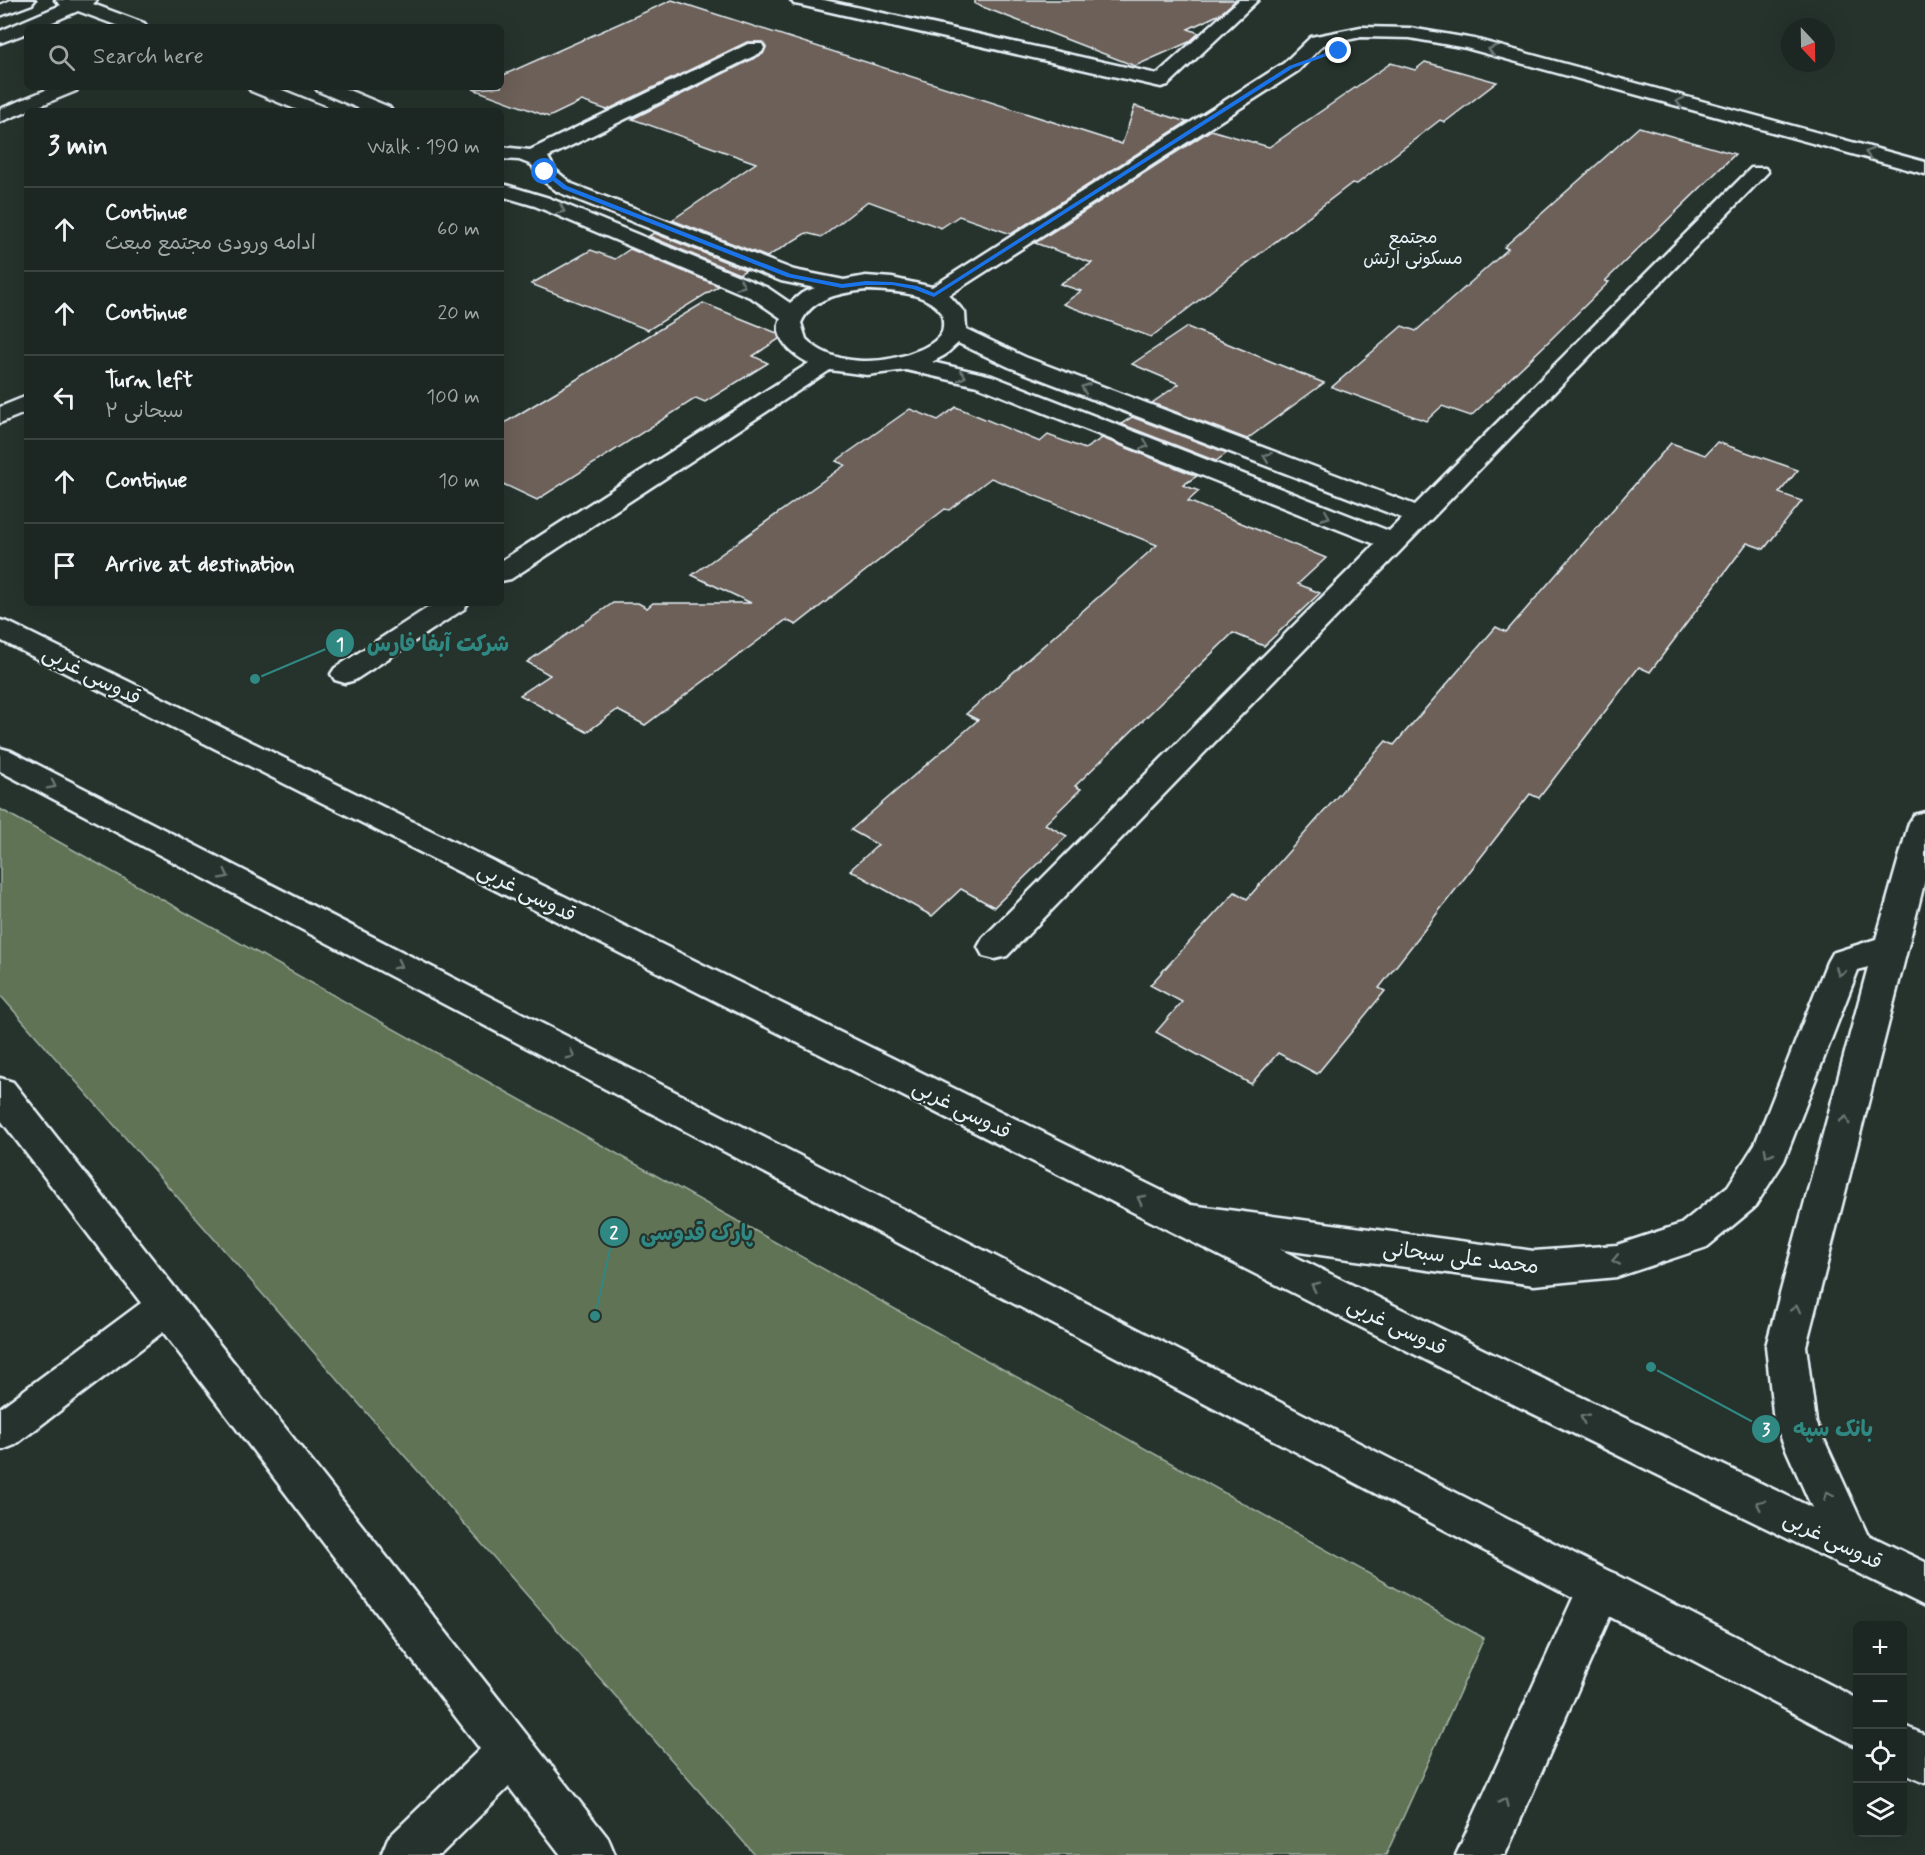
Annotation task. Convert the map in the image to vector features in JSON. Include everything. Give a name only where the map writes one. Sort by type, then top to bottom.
[{"type":"street","points":[[0,11],[26,0]]},
{"type":"street","points":[[800,0],[833,3],[1161,81],[1250,0]]},
{"type":"street","points":[[30,24],[76,2],[131,24]]},
{"type":"street","points":[[0,38],[24,27]]},
{"type":"street","points":[[934,296],[1291,67],[1317,41],[1361,32],[1410,33],[1468,44],[1925,168]]},
{"type":"street","points":[[1291,67],[1339,51],[1374,47],[1407,47],[1455,56],[1925,185]]},
{"type":"street","points":[[504,192],[531,184],[539,164],[755,48]]},
{"type":"street","points":[[1523,75],[1538,63]]},
{"type":"street","points":[[0,116],[62,90]]},
{"type":"street","points":[[265,90],[310,108]]},
{"type":"street","points":[[290,100],[315,90]]},
{"type":"street","points":[[330,90],[375,108]]},
{"type":"street","points":[[504,154],[539,164],[565,188],[789,276],[842,286]]},
{"type":"street","points":[[995,947],[1758,172]]},
{"type":"street","points":[[504,192],[542,202],[760,293],[792,315]]},
{"type":"street","points":[[866,283],[892,284],[915,288],[934,296],[948,306],[956,319],[954,332],[945,345],[928,355],[905,363],[871,367],[828,362],[808,353],[795,342],[789,329],[792,315],[802,303],[842,286],[866,283]]},
{"type":"street","points":[[954,332],[1017,362],[1420,516]]},
{"type":"street","points":[[504,571],[828,362]]},
{"type":"street","points":[[905,363],[984,381],[1393,542]]},
{"type":"street","points":[[0,416],[24,404]]},
{"type":"street","points":[[345,674],[449,606]]},
{"type":"street","name":"قدوسی غربی","points":[[0,629],[1184,1220],[1925,1586]]},
{"type":"street","points":[[0,758],[1853,1722]]},
{"type":"street","points":[[1852,1549],[1795,1422],[1786,1346],[1890,947],[1920,866],[1925,823]]},
{"type":"street","name":"محمد علی سبحانی","points":[[1184,1220],[1534,1268],[1617,1261],[1694,1236],[1741,1197],[1771,1150],[1844,962],[1890,947]]},
{"type":"street","points":[[0,1092],[591,1855]]},
{"type":"street","points":[[0,1432],[166,1306]]},
{"type":"street","points":[[1480,1855],[1600,1589]]},
{"type":"street","points":[[1907,1751],[1925,1760]]},
{"type":"street","points":[[405,1855],[511,1752]]},
{"type":"green space","points":[[0,809],[1484,1638],[1386,1855],[755,1855],[0,995]]},
{"type":"building","points":[[672,0],[1122,144],[1135,106],[1187,122],[1011,234],[959,216],[941,228],[868,201],[822,237],[806,233],[767,257],[672,220],[756,163],[632,119],[763,54],[766,47],[762,42],[747,42],[607,110],[582,101],[549,117],[476,90],[504,90],[504,75]]},
{"type":"building","points":[[975,0],[1236,0],[1220,14],[1188,29],[1199,33],[1189,42],[1135,66],[975,4]]},
{"type":"building","points":[[1425,62],[1497,82],[1445,122],[1440,120],[1357,184],[1352,183],[1151,337],[1063,304],[1081,291],[1060,284],[1092,263],[1035,243],[1211,130],[1269,147],[1391,63],[1415,70]]},
{"type":"building","points":[[1639,127],[1735,154],[1605,281],[1609,282],[1471,416],[1442,406],[1426,421],[1332,387],[1402,326],[1416,331],[1508,249],[1504,247]]},
{"type":"building","points":[[654,233],[746,270],[739,274],[649,236]]},
{"type":"building","points":[[630,249],[719,286],[648,330],[531,284],[591,250],[615,259]]},
{"type":"building","points":[[703,303],[777,333],[779,339],[753,356],[768,363],[705,402],[696,398],[537,500],[504,484],[504,423]]},
{"type":"building","points":[[1187,327],[1324,383],[1247,439],[1152,403],[1179,384],[1132,364]]},
{"type":"building","points":[[956,407],[1040,442],[1048,435],[1085,449],[1102,438],[1197,476],[1183,485],[1199,491],[1188,501],[1326,558],[1298,584],[1320,593],[1264,646],[1233,633],[1075,786],[1081,789],[1045,824],[1067,836],[994,907],[961,889],[932,916],[850,870],[878,845],[851,830],[978,720],[966,714],[1157,545],[991,478],[949,510],[945,509],[796,625],[786,620],[645,725],[617,710],[587,732],[520,695],[550,675],[527,662],[613,603],[638,603],[647,608],[653,603],[751,603],[692,575],[845,465],[836,461],[910,409],[938,420]]},
{"type":"building","points":[[1132,417],[1227,453],[1216,461],[1121,424]]},
{"type":"building","points":[[1717,442],[1798,470],[1779,493],[1802,501],[1764,549],[1747,543],[1650,672],[1639,667],[1539,798],[1530,794],[1379,988],[1385,991],[1317,1074],[1278,1053],[1251,1084],[1156,1032],[1182,1002],[1150,985],[1235,892],[1247,899],[1386,741],[1394,745],[1496,627],[1506,632],[1671,443],[1705,455]]},
{"type":"place","name":"شرکت آبفا فارس","points":[[255,679]]},
{"type":"place","name":"پارک قدوسی","points":[[595,1316]]},
{"type":"place","name":"بانک سپه","points":[[1651,1367]]},
{"type":"district","name":"مجتمع مسکونی ارتش","points":[[1413,247]]},
{"type":"route","points":[[545,172],[565,188],[789,276],[842,286],[866,283],[892,284],[915,288],[934,296],[1291,67],[1339,51]]}]
